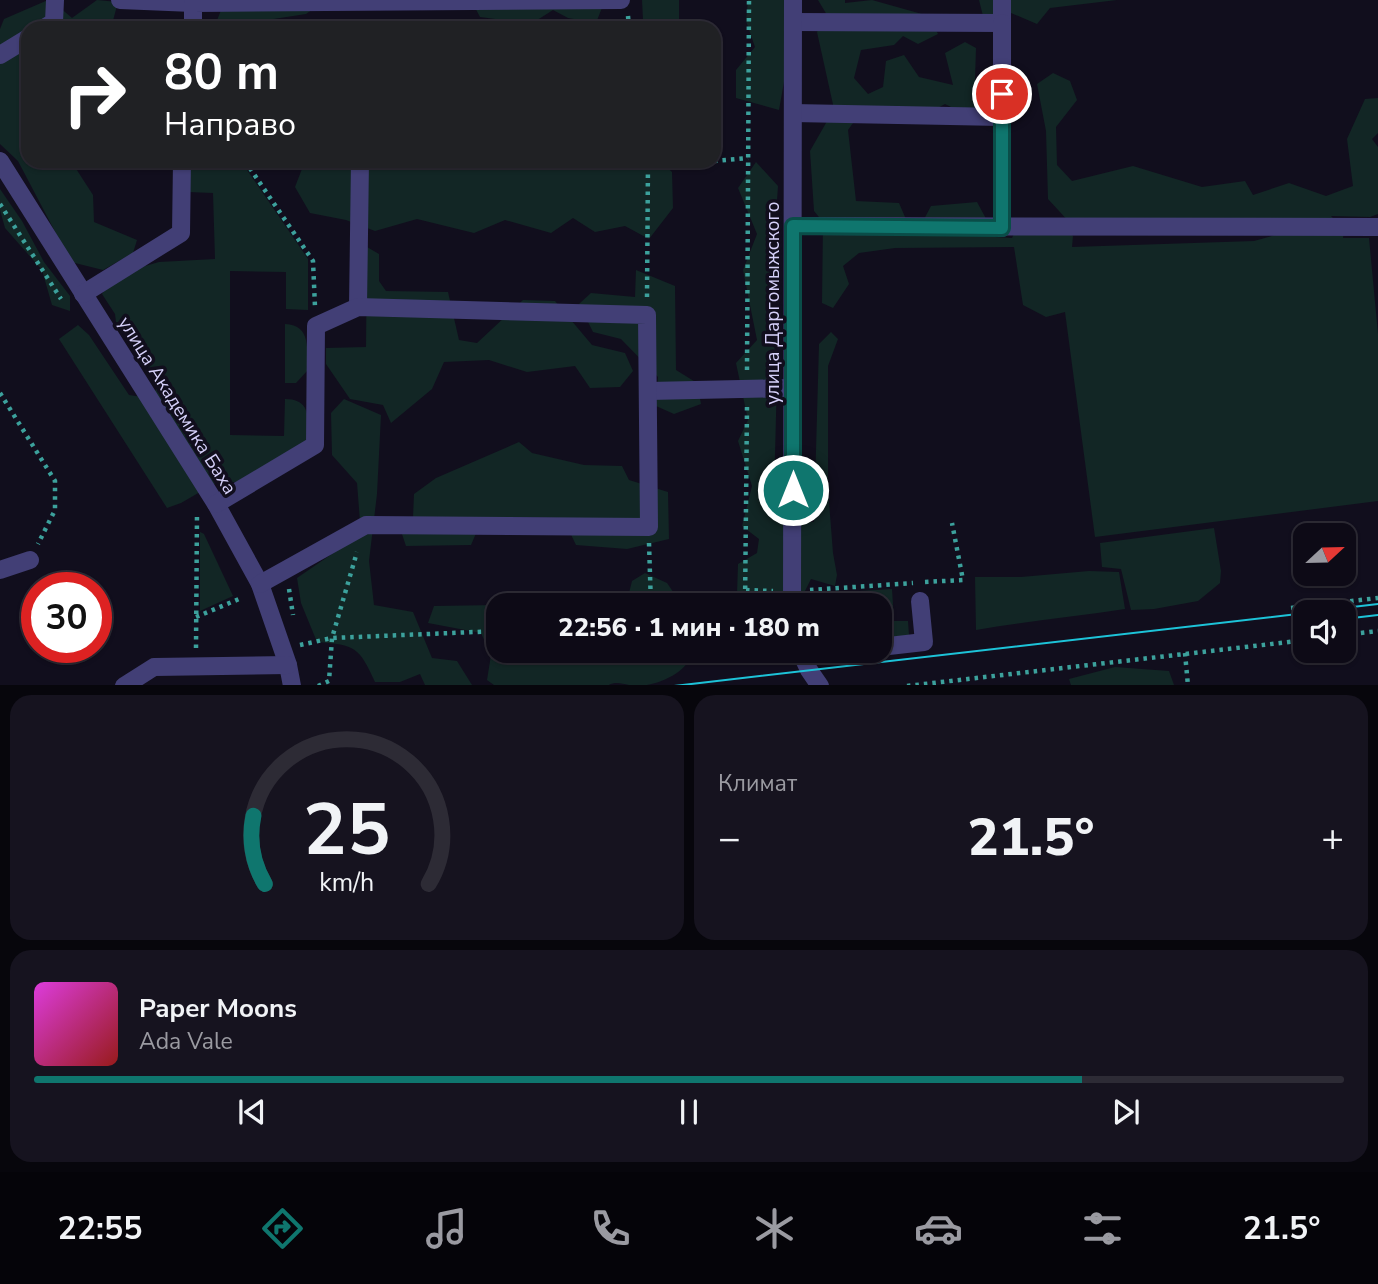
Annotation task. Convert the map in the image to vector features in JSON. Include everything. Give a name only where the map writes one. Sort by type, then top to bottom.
[{"type":"street","points":[[54,21],[55,0]]},
{"type":"street","points":[[120,0],[193,3],[621,0]]},
{"type":"street","name":"улица Даргомыжского","points":[[792,593],[793,0]]},
{"type":"street","points":[[1002,0],[1002,228]]},
{"type":"street","points":[[193,3],[193,21]]},
{"type":"street","points":[[793,22],[1002,23]]},
{"type":"street","points":[[0,55],[21,42]]},
{"type":"street","points":[[793,113],[1002,117]]},
{"type":"street","name":"улица Академика Баха","points":[[0,161],[216,504],[260,584],[288,665],[292,685]]},
{"type":"street","points":[[83,294],[181,233],[182,168]]},
{"type":"street","points":[[358,307],[360,168]]},
{"type":"street","points":[[793,226],[1378,228]]},
{"type":"street","points":[[216,504],[315,445],[316,326],[358,307],[647,315],[649,527],[366,525],[260,584]]},
{"type":"street","points":[[649,391],[793,388]]},
{"type":"street","points":[[0,570],[30,560]]},
{"type":"street","points":[[892,646],[924,642],[920,601]]},
{"type":"street","points":[[807,663],[820,685]]},
{"type":"street","points":[[124,685],[153,667],[288,665]]},
{"type":"path","points":[[746,593],[749,0]]},
{"type":"path","points":[[721,160],[748,158]]},
{"type":"path","points":[[251,168],[313,261],[316,326]]},
{"type":"path","points":[[647,315],[648,168]]},
{"type":"path","points":[[0,393],[55,481],[55,510],[30,560]]},
{"type":"path","points":[[195,666],[198,514]]},
{"type":"path","points":[[840,593],[963,580],[952,523]]},
{"type":"path","points":[[318,685],[329,681],[332,638],[366,525]]},
{"type":"path","points":[[649,527],[651,593]]},
{"type":"path","points":[[746,590],[763,593]]},
{"type":"path","points":[[1291,608],[1378,598]]},
{"type":"path","points":[[196,617],[240,599]]},
{"type":"path","points":[[1356,634],[1378,631]]},
{"type":"path","points":[[299,646],[332,638],[486,632]]},
{"type":"path","points":[[908,685],[1293,641]]},
{"type":"path","points":[[1185,653],[1188,685]]},
{"type":"green space","points":[[48,0],[72,18],[97,0],[118,2],[113,21],[21,21],[21,167],[0,144],[0,29],[4,19]]},
{"type":"green space","points":[[225,0],[326,0],[306,14],[261,21],[217,21]]},
{"type":"green space","points":[[471,0],[605,0],[597,21],[568,18],[553,10],[536,21],[480,17]]},
{"type":"green space","points":[[642,0],[679,0],[679,21],[643,20]]},
{"type":"green space","points":[[748,0],[787,0],[787,65],[779,110],[736,98],[736,70],[755,47],[746,21]]},
{"type":"green space","points":[[818,0],[845,0],[845,3],[872,0],[929,16],[938,34],[918,44],[903,36],[894,45],[861,50],[854,78],[868,94],[883,87],[886,61],[904,55],[919,77],[953,85],[945,53],[965,42],[976,48],[975,80],[1008,79],[1018,91],[1015,113],[967,115],[945,104],[930,112],[863,109],[848,130],[856,201],[899,203],[908,224],[921,225],[931,206],[977,202],[996,237],[1012,238],[1020,220],[1057,221],[1073,236],[1072,247],[1254,241],[1279,234],[1071,224],[1048,199],[1046,131],[1037,84],[1053,73],[1070,81],[1077,100],[1056,127],[1057,165],[1072,181],[1133,166],[1202,187],[1245,181],[1253,195],[1289,183],[1326,196],[1353,186],[1347,139],[1365,99],[1378,98],[1378,133],[1372,139],[1378,147],[1378,214],[1370,217],[1331,216],[1344,230],[1343,238],[1369,238],[1378,334],[1378,501],[1095,537],[1065,312],[1046,317],[1023,305],[1014,247],[895,248],[859,253],[843,266],[849,284],[833,308],[822,303],[823,222],[814,211],[810,151],[834,109],[817,32],[827,15]]},
{"type":"green space","points":[[979,0],[1117,0],[1050,8],[1037,24],[1011,13],[983,16]]},
{"type":"green space","points":[[756,162],[778,186],[776,215],[780,331],[776,352],[774,493],[786,521],[814,522],[819,344],[831,332],[838,339],[828,366],[828,489],[837,575],[835,586],[811,579],[804,593],[737,593],[738,564],[757,553],[759,539],[742,526],[752,486],[738,441],[748,420],[736,363],[757,340],[743,270],[757,234],[738,188]]},
{"type":"green space","points":[[22,168],[76,168],[93,195],[94,222],[137,240],[133,253],[103,270],[71,262]]},
{"type":"green space","points":[[189,168],[246,168],[308,259],[308,310],[286,309],[286,272],[230,271],[230,435],[284,436],[285,399],[294,400],[305,407],[308,443],[237,482],[219,481],[167,508],[59,339],[78,325],[89,335],[129,395],[149,398],[160,385],[116,322],[115,314],[102,294],[105,289],[135,269],[159,262],[215,259],[213,193],[188,192]]},
{"type":"green space","points":[[302,168],[668,168],[672,172],[673,208],[649,239],[625,226],[595,232],[573,218],[551,233],[505,220],[474,233],[417,219],[375,231],[346,220],[310,213],[295,187]]},
{"type":"green space","points":[[0,189],[22,221],[44,262],[70,296],[70,311],[52,305],[42,270],[5,228],[0,210]]},
{"type":"green space","points":[[367,247],[379,254],[379,281],[386,291],[448,292],[459,340],[477,343],[523,300],[555,301],[592,345],[625,353],[633,371],[620,387],[590,388],[575,366],[527,372],[489,360],[444,362],[432,389],[391,423],[383,405],[350,399],[326,364],[326,348],[366,347]]},
{"type":"green space","points":[[636,270],[675,286],[676,370],[697,383],[701,404],[674,414],[656,406],[658,377],[621,339],[593,332],[579,304],[591,293],[635,297]]},
{"type":"green space","points":[[285,324],[300,329],[306,340],[307,371],[296,383],[285,383]]},
{"type":"green space","points":[[344,399],[381,415],[377,494],[369,561],[374,605],[413,612],[432,658],[457,661],[472,685],[425,685],[420,674],[400,682],[375,682],[365,661],[355,650],[317,642],[301,603],[297,578],[361,534],[357,483],[332,455],[331,413]]},
{"type":"green space","points":[[519,442],[532,453],[584,465],[622,466],[629,480],[668,492],[669,539],[627,549],[576,545],[563,518],[483,517],[471,545],[406,546],[399,525],[413,517],[414,494],[436,478]]},
{"type":"green space","points":[[1214,528],[1221,571],[1220,583],[1198,601],[1131,610],[1121,569],[1102,567],[1100,543]]},
{"type":"green space","points":[[200,532],[204,534],[233,596],[200,611]]},
{"type":"green space","points":[[1089,571],[1119,572],[1125,609],[976,630],[975,577],[1021,577]]},
{"type":"green space","points":[[645,573],[667,583],[674,593],[629,593],[632,581]]},
{"type":"green space","points":[[892,589],[894,621],[908,621],[909,635],[892,639],[892,593],[826,593]]},
{"type":"green space","points":[[486,605],[486,644],[481,633],[428,623],[434,606]]},
{"type":"green space","points":[[490,663],[688,663],[671,677],[644,685],[494,685],[487,680]]},
{"type":"green space","points":[[1115,667],[1169,671],[1174,685],[1071,685],[1069,679]]},
{"type":"tram line","points":[[1356,607],[1378,604]]},
{"type":"tram line","points":[[683,685],[1293,615]]},
{"type":"tram line","points":[[1356,618],[1378,615]]},
{"type":"route","points":[[793,490],[793,226],[1002,228],[1002,94]]}]
